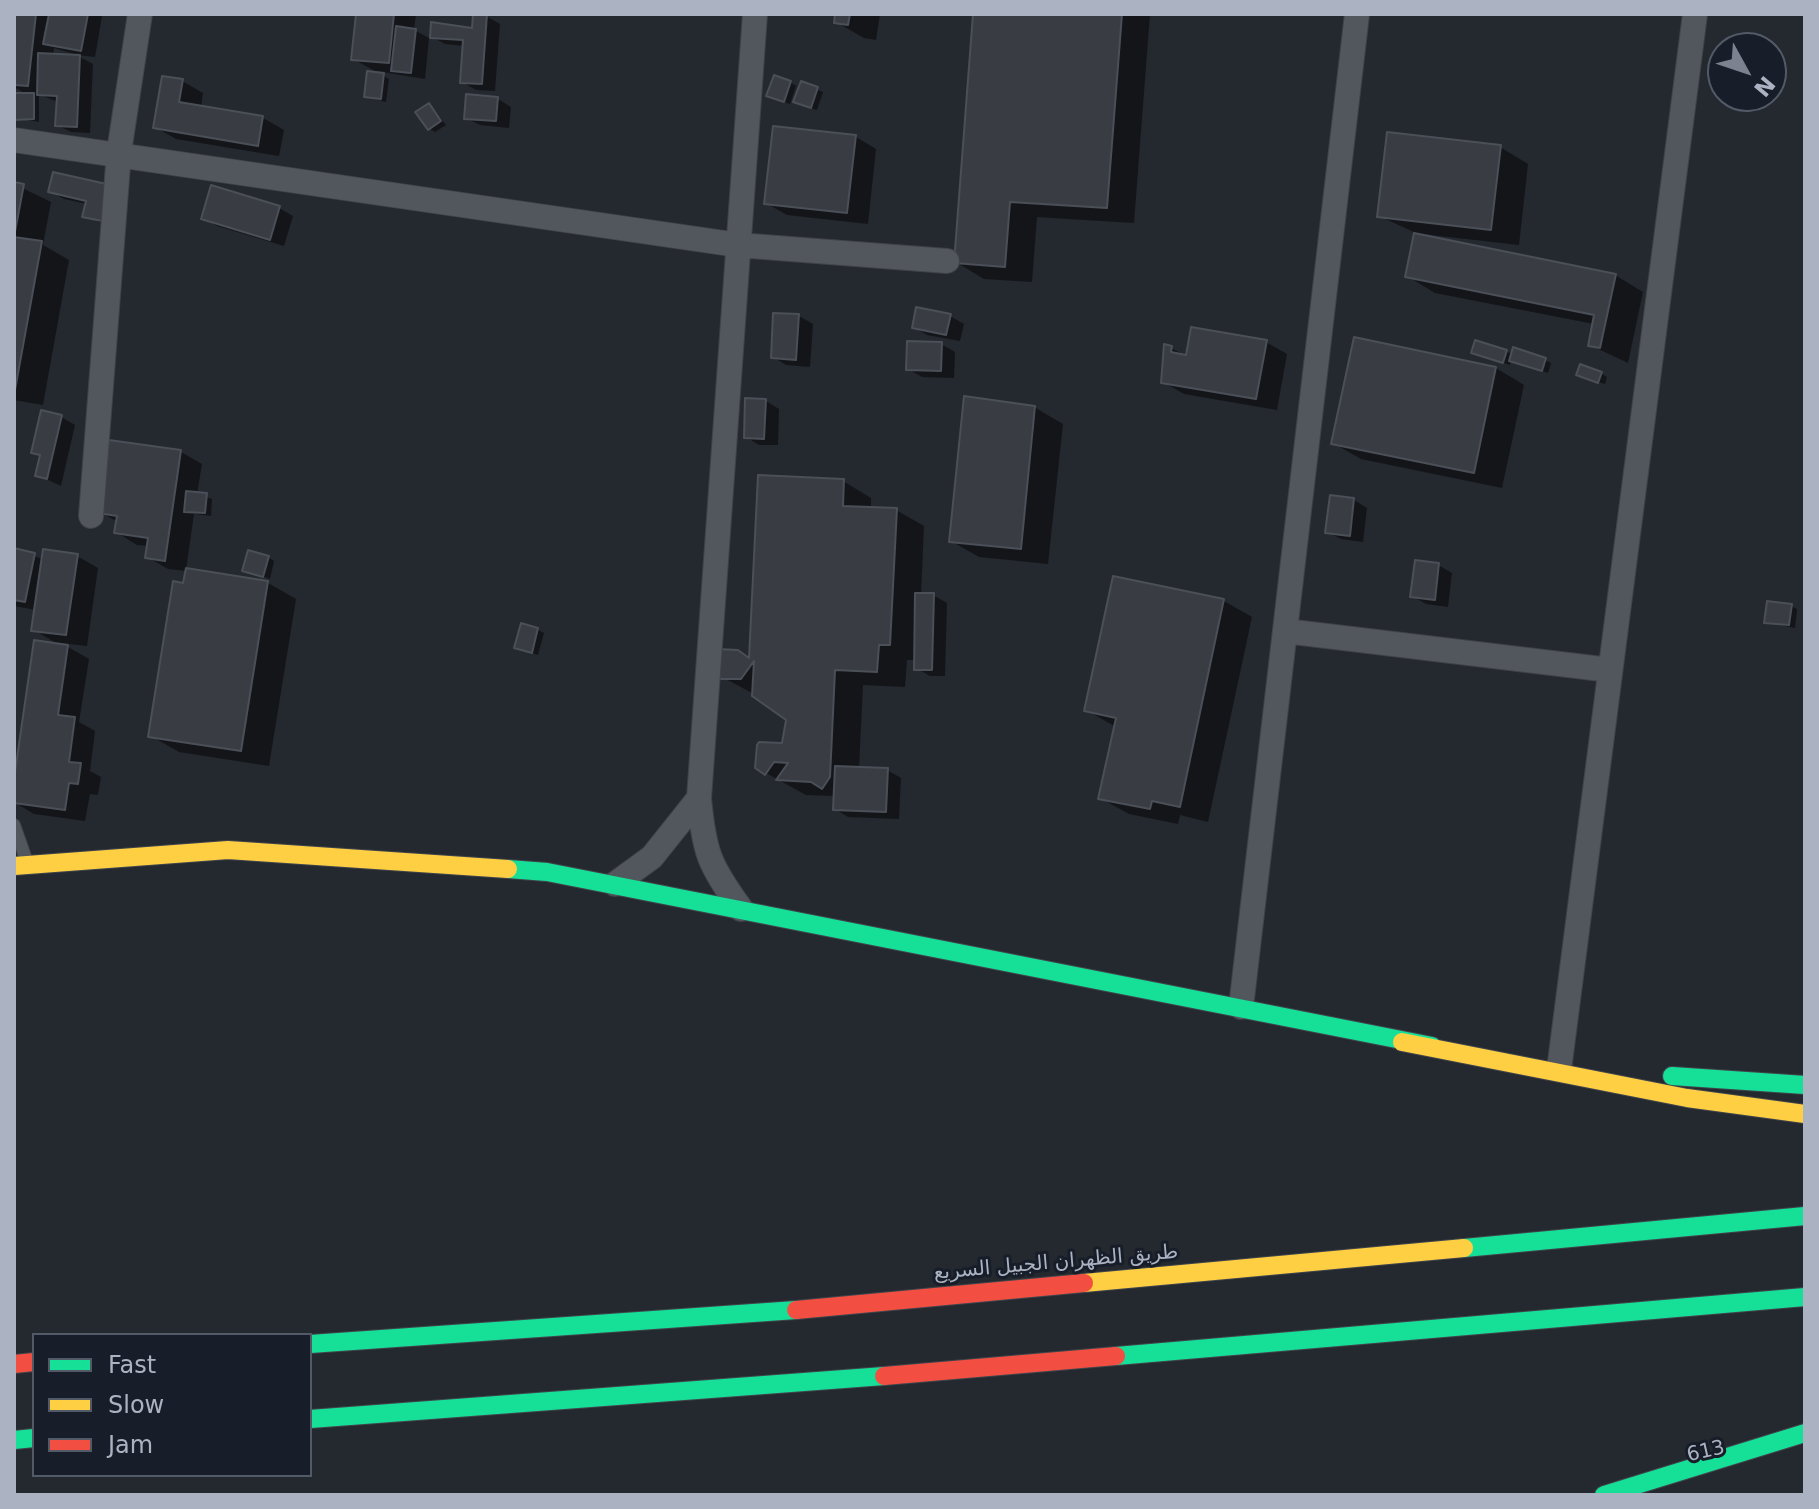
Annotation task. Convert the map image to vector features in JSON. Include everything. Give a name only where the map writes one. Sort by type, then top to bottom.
[{"type":"main road","points":[[21,866],[228,850],[547,872],[1241,1007],[1687,1098],[1805,1114]]},
{"type":"main road","points":[[1402,1042],[1703,1079],[1805,1085]]},
{"type":"main road","name":"طريق الظهران الجبيل السريع","points":[[312,1344],[738,1315],[1805,1216]]},
{"type":"main road","points":[[312,1419],[714,1390],[1805,1297]]},
{"type":"main road","points":[[1604,1495],[1805,1433]]},
{"type":"main road","name":"613","points":[[1617,1495],[1805,1452]]},
{"type":"street","points":[[91,516],[119,152],[140,14]]},
{"type":"street","points":[[741,909],[718,877],[703,843],[699,798],[755,14]]},
{"type":"street","points":[[1241,1007],[1357,14]]},
{"type":"street","points":[[1560,1062],[1695,14]]},
{"type":"street","points":[[14,140],[119,152],[738,245],[947,261]]},
{"type":"street","points":[[1285,631],[1610,670]]},
{"type":"street","points":[[615,884],[652,857],[699,798]]},
{"type":"lane","points":[[14,825],[21,866]]},
{"type":"building","points":[[14,14],[36,14],[28,86],[14,85]]},
{"type":"building","points":[[49,14],[88,14],[81,51],[43,44]]},
{"type":"building","points":[[356,14],[394,14],[389,63],[351,60]]},
{"type":"building","points":[[473,14],[487,14],[482,84],[460,83],[463,40],[430,38],[431,22],[472,28]]},
{"type":"building","points":[[835,14],[850,14],[848,25],[834,23]]},
{"type":"building","points":[[973,14],[1122,14],[1107,208],[1010,202],[1005,267],[954,263]]},
{"type":"building","points":[[396,26],[416,29],[411,73],[391,71]]},
{"type":"building","points":[[38,53],[80,55],[77,127],[55,126],[57,96],[37,95]]},
{"type":"building","points":[[367,71],[384,73],[381,99],[364,97]]},
{"type":"building","points":[[774,75],[791,81],[784,102],[766,96]]},
{"type":"building","points":[[162,76],[183,79],[179,102],[263,116],[258,146],[153,128]]},
{"type":"building","points":[[801,81],[818,87],[811,108],[793,102]]},
{"type":"building","points":[[14,93],[34,93],[34,119],[14,120]]},
{"type":"building","points":[[466,94],[498,97],[496,121],[464,119]]},
{"type":"building","points":[[429,103],[441,121],[428,130],[415,112]]},
{"type":"building","points":[[773,126],[856,135],[847,213],[764,204]]},
{"type":"building","points":[[1387,132],[1501,145],[1491,230],[1377,217]]},
{"type":"building","points":[[53,172],[111,185],[102,221],[82,217],[86,201],[48,192]]},
{"type":"building","points":[[14,182],[24,184],[14,236]]},
{"type":"building","points":[[211,185],[280,206],[270,240],[201,219]]},
{"type":"building","points":[[1414,233],[1616,274],[1600,348],[1588,346],[1594,315],[1405,277]]},
{"type":"building","points":[[14,237],[42,241],[15,390]]},
{"type":"building","points":[[916,307],[951,314],[946,335],[912,328]]},
{"type":"building","points":[[773,313],[799,314],[796,360],[771,358]]},
{"type":"building","points":[[1191,327],[1267,340],[1256,399],[1161,383],[1164,344],[1172,346],[1171,352],[1186,355]]},
{"type":"building","points":[[1354,337],[1496,367],[1474,473],[1331,444]]},
{"type":"building","points":[[1475,340],[1507,350],[1503,363],[1471,353]]},
{"type":"building","points":[[907,341],[942,342],[941,371],[906,370]]},
{"type":"building","points":[[1513,347],[1546,358],[1542,371],[1509,361]]},
{"type":"building","points":[[1580,364],[1602,372],[1598,383],[1576,375]]},
{"type":"building","points":[[964,396],[1035,406],[1021,549],[949,542]]},
{"type":"building","points":[[745,398],[766,399],[764,439],[744,438]]},
{"type":"building","points":[[41,410],[62,415],[47,479],[35,476],[40,455],[31,453]]},
{"type":"building","points":[[109,440],[181,450],[165,561],[145,558],[148,538],[114,533],[117,516],[98,513]]},
{"type":"building","points":[[758,475],[844,479],[843,506],[897,508],[890,645],[879,645],[877,672],[835,670],[830,777],[822,789],[811,782],[776,780],[788,763],[774,762],[765,775],[755,768],[757,745],[759,742],[782,743],[786,720],[752,696],[754,661],[741,679],[721,679],[716,675],[717,649],[738,650],[749,658]]},
{"type":"building","points":[[186,491],[207,493],[205,513],[184,512]]},
{"type":"building","points":[[1330,495],[1354,498],[1350,536],[1325,533]]},
{"type":"building","points":[[14,548],[35,553],[25,602],[14,600]]},
{"type":"building","points":[[43,549],[78,554],[66,635],[31,631]]},
{"type":"building","points":[[248,550],[269,556],[263,577],[242,571]]},
{"type":"building","points":[[1415,560],[1439,563],[1435,600],[1410,597]]},
{"type":"building","points":[[186,568],[268,581],[241,751],[148,737],[173,581],[183,583]]},
{"type":"building","points":[[1113,576],[1224,599],[1180,807],[1152,801],[1150,809],[1098,799],[1116,718],[1084,711]]},
{"type":"building","points":[[915,593],[934,593],[932,670],[914,670]]},
{"type":"building","points":[[1767,601],[1792,604],[1789,625],[1764,623]]},
{"type":"building","points":[[521,623],[538,628],[532,653],[514,648]]},
{"type":"building","points":[[34,640],[68,645],[58,715],[75,717],[69,762],[81,763],[78,784],[69,783],[65,810],[14,803],[14,779]]},
{"type":"building","points":[[835,766],[888,768],[886,812],[833,810]]},
{"type":"traffic: fast","points":[[508,869],[547,872],[1432,1046]]},
{"type":"traffic: fast","points":[[1672,1076],[1805,1085]]},
{"type":"traffic: fast","points":[[1464,1248],[1805,1216]]},
{"type":"traffic: fast","points":[[1116,1356],[1805,1297]]},
{"type":"traffic: fast","points":[[312,1344],[796,1310]]},
{"type":"traffic: fast","points":[[312,1419],[884,1376]]},
{"type":"traffic: fast","points":[[1604,1495],[1805,1433]]},
{"type":"traffic: fast","points":[[14,1440],[32,1438]]},
{"type":"traffic: slow","points":[[14,866],[228,850],[508,869]]},
{"type":"traffic: slow","points":[[1402,1042],[1687,1098],[1805,1114]]},
{"type":"traffic: slow","points":[[1084,1283],[1464,1248]]},
{"type":"traffic: jam","points":[[796,1310],[1084,1283]]},
{"type":"traffic: jam","points":[[884,1376],[1116,1356]]},
{"type":"traffic: jam","points":[[14,1364],[32,1362]]}]
